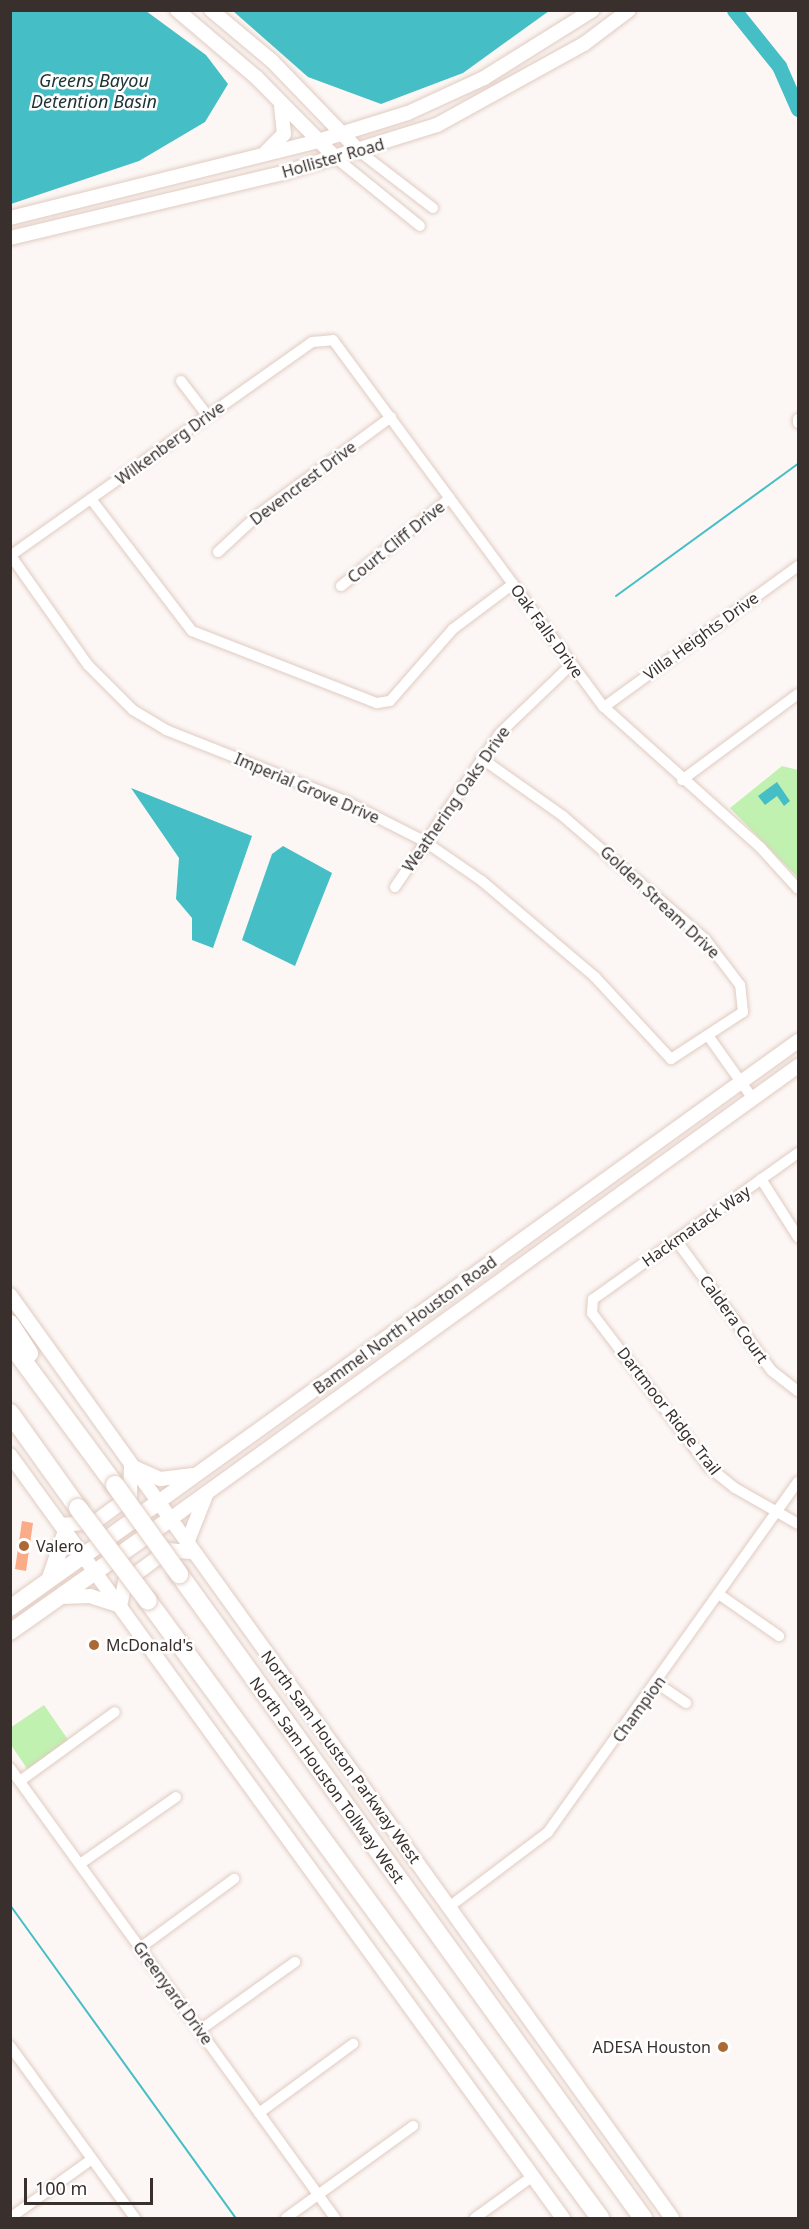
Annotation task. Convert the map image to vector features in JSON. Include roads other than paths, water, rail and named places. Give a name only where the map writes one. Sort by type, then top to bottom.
[{"type":"highway","points":[[10,1324],[90,1451]]},
{"type":"highway","name":"North Sam Houston Tollway West","points":[[10,1343],[115,1485],[642,2218]]},
{"type":"highway","points":[[10,1413],[600,2218]]},
{"type":"main road","points":[[177,10],[275,96],[336,158]]},
{"type":"main road","points":[[211,10],[272,61],[360,152]]},
{"type":"main road","name":"Hollister Road","points":[[10,218],[343,135],[429,105],[475,83],[593,10]]},
{"type":"main road","name":"Hollister Road","points":[[10,238],[360,152],[437,125],[495,97],[629,10]]},
{"type":"main road","points":[[257,157],[284,134],[284,111],[275,96]]},
{"type":"main road","points":[[86,200],[90,218]]},
{"type":"main road","name":"Bammel North Houston Road","points":[[10,1608],[798,1041]]},
{"type":"main road","name":"Bammel North Houston Road","points":[[10,1632],[207,1493],[798,1066]]},
{"type":"main road","points":[[539,1228],[550,1245]]},
{"type":"main road","name":"North Sam Houston Parkway West","points":[[10,1295],[169,1520],[672,2218]]},
{"type":"main road","points":[[400,1328],[412,1345]]},
{"type":"main road","points":[[10,1455],[563,2218]]},
{"type":"main road","points":[[63,1528],[95,1522],[130,1496],[131,1465],[160,1479],[197,1474]]},
{"type":"main road","points":[[120,1606],[125,1582],[168,1550],[190,1548],[207,1493]]},
{"type":"main road","points":[[49,1581],[63,1528]]},
{"type":"main road","points":[[60,1597],[90,1596],[120,1606]]},
{"type":"street","points":[[360,152],[434,208]]},
{"type":"street","points":[[336,158],[420,226]]},
{"type":"street","name":"Wilkenberg Drive","points":[[11,556],[312,342],[333,340]]},
{"type":"street","name":"Oak Falls Drive","points":[[333,340],[604,707],[682,780],[761,848],[798,889]]},
{"type":"street","points":[[181,381],[207,415]]},
{"type":"street","name":"Devencrest Drive","points":[[218,552],[259,514],[391,417]]},
{"type":"street","name":"Court Cliff Drive","points":[[341,586],[450,498]]},
{"type":"street","points":[[91,499],[185,626],[377,703],[390,701],[453,629],[513,584]]},
{"type":"street","name":"Imperial Grove Drive","points":[[11,556],[88,665],[143,718],[321,790],[424,842],[482,881],[595,977],[671,1059]]},
{"type":"street","name":"Villa Heights Drive","points":[[604,707],[798,566]]},
{"type":"street","name":"Weathering Oaks Drive","points":[[395,886],[481,758],[519,712],[572,665]]},
{"type":"street","points":[[682,780],[794,707],[798,694]]},
{"type":"street","name":"Golden Stream Drive","points":[[481,758],[563,816],[713,948],[746,999],[743,1012],[709,1037],[671,1059]]},
{"type":"street","points":[[709,1037],[753,1099]]},
{"type":"street","name":"Hackmatack Way","points":[[593,1299],[798,1153]]},
{"type":"street","points":[[761,1179],[798,1237]]},
{"type":"street","name":"Caldera Court","points":[[676,1240],[772,1371],[798,1391]]},
{"type":"street","name":"Dartmoor Ridge Trail","points":[[593,1299],[592,1312],[709,1467],[735,1488],[779,1510],[798,1524]]},
{"type":"street","name":"Champion","points":[[449,1907],[549,1832],[658,1684],[798,1482]]},
{"type":"street","points":[[720,1594],[779,1636]]},
{"type":"street","points":[[658,1684],[686,1702]]},
{"type":"street","points":[[20,1781],[115,1712]]},
{"type":"street","name":"Greenyard Drive","points":[[10,1768],[335,2218]]},
{"type":"street","points":[[80,1864],[176,1797]]},
{"type":"street","points":[[140,1948],[234,1879]]},
{"type":"street","points":[[200,2030],[295,1962]]},
{"type":"street","points":[[260,2113],[353,2044]]},
{"type":"street","points":[[10,2046],[135,2218]]},
{"type":"street","points":[[286,2218],[413,2126]]},
{"type":"street","points":[[10,2218],[92,2159]]},
{"type":"street","points":[[475,2218],[533,2176]]},
{"type":"water","name":"Greens Bayou Detention Basin","points":[[11,10],[146,11],[206,55],[228,84],[205,122],[139,161],[11,204]]},
{"type":"water","points":[[233,11],[549,11],[463,73],[381,104],[308,77]]},
{"type":"water","points":[[777,782],[790,801],[784,806],[777,796],[765,805],[758,796]]},
{"type":"water","points":[[131,788],[252,836],[213,948],[192,940],[192,918],[176,899],[179,858]]},
{"type":"water","points":[[283,846],[332,873],[295,966],[242,940],[272,854]]},
{"type":"waterway","points":[[734,10],[779,66],[798,109]]},
{"type":"waterway","points":[[616,596],[798,464]]},
{"type":"waterway","points":[[10,1905],[236,2218]]},
{"type":"place","name":"Valero","points":[[24,1546]]},
{"type":"place","name":"McDonald's","points":[[94,1645]]},
{"type":"place","name":"ADESA Houston","points":[[723,2047]]}]
